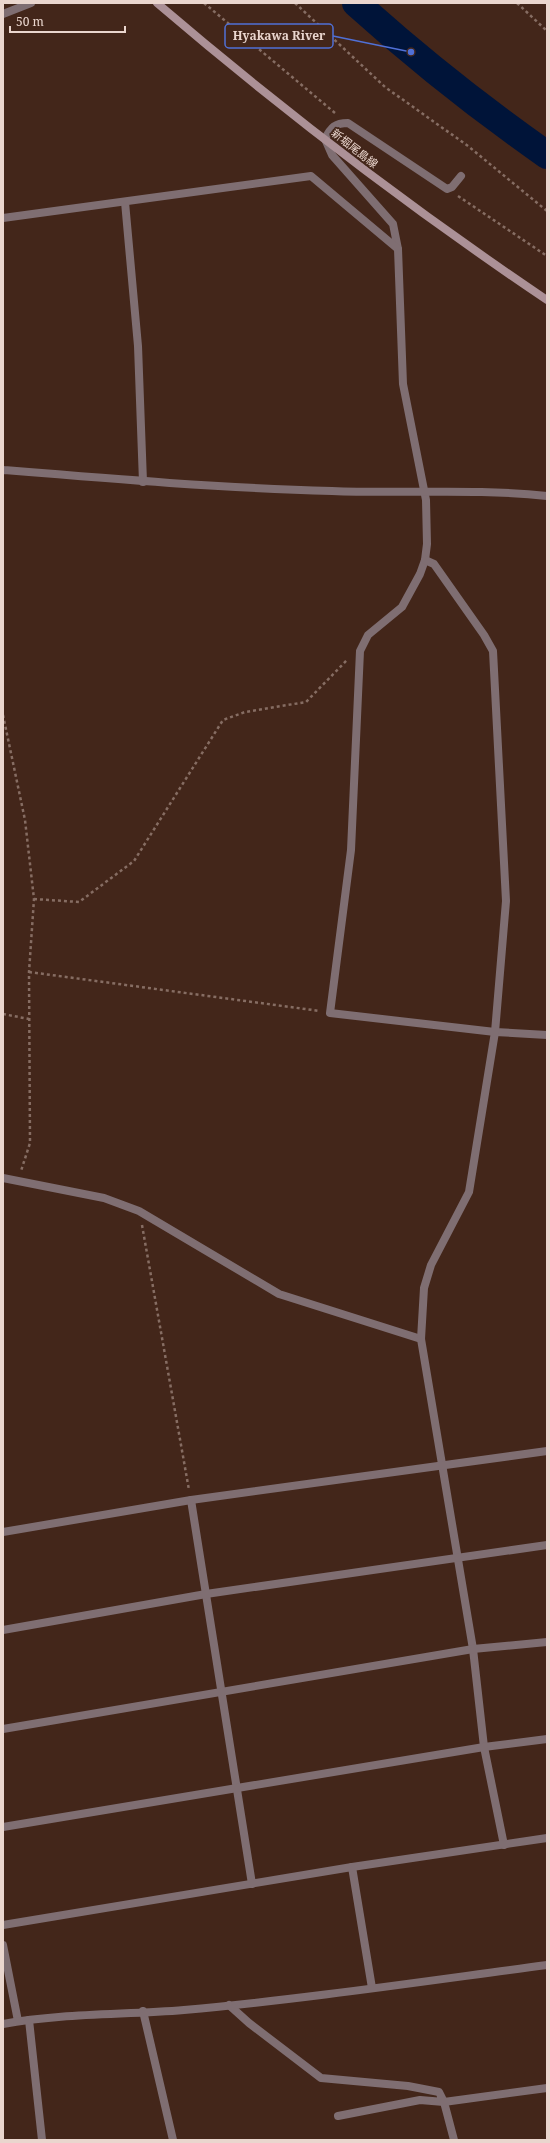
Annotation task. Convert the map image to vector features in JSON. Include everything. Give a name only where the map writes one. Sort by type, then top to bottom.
[{"type":"main road","name":"新堀尾島線","points":[[157,3],[325,139],[472,250],[547,300]]},
{"type":"street","points":[[3,14],[31,3]]},
{"type":"street","points":[[461,176],[452,186],[446,189],[348,123],[338,123],[331,127],[325,139],[332,155],[393,224],[398,249],[403,384],[423,492],[426,500],[425,560],[420,574],[402,607],[368,635],[360,651],[351,850],[330,1013],[495,1032],[547,1035]]},
{"type":"street","points":[[3,218],[311,176],[398,249]]},
{"type":"street","points":[[125,202],[138,346],[143,482]]},
{"type":"street","points":[[3,470],[143,482],[333,491],[423,492],[446,490],[547,496]]},
{"type":"street","points":[[425,560],[434,564],[493,651],[506,901],[495,1032],[469,1192],[431,1265],[424,1288],[421,1339],[459,1556],[473,1649],[484,1747],[504,1845]]},
{"type":"street","points":[[3,1178],[104,1198],[139,1211],[279,1294],[421,1339]]},
{"type":"street","points":[[3,1532],[191,1500],[442,1464],[547,1451]]},
{"type":"street","points":[[191,1500],[252,1884]]},
{"type":"street","points":[[3,1630],[206,1594],[459,1556],[547,1545]]},
{"type":"street","points":[[3,1729],[473,1649],[547,1642]]},
{"type":"street","points":[[3,1827],[484,1747],[547,1739]]},
{"type":"street","points":[[3,1925],[352,1867],[547,1838]]},
{"type":"street","points":[[352,1867],[372,1988]]},
{"type":"street","points":[[3,1945],[18,2021]]},
{"type":"street","points":[[3,2024],[18,2021],[143,2011],[183,2010],[372,1988],[547,1965]]},
{"type":"street","points":[[229,2005],[248,2023],[321,2078],[408,2086],[439,2092],[444,2102],[454,2140]]},
{"type":"street","points":[[143,2011],[174,2140]]},
{"type":"street","points":[[29,2020],[42,2140]]},
{"type":"street","points":[[338,2116],[420,2100],[444,2102],[547,2088]]},
{"type":"path","points":[[204,3],[348,123]]},
{"type":"path","points":[[295,3],[385,87],[468,146],[547,211]]},
{"type":"path","points":[[517,3],[547,31]]},
{"type":"path","points":[[446,189],[547,256]]},
{"type":"path","points":[[34,898],[79,902],[134,861],[223,720],[245,712],[306,702],[347,660],[360,651]]},
{"type":"path","points":[[3,715],[25,820],[34,898],[29,972],[30,1143],[18,1181]]},
{"type":"path","points":[[29,972],[330,1013]]},
{"type":"path","points":[[3,1014],[29,1019]]},
{"type":"path","points":[[139,1211],[191,1500]]},
{"type":"waterway","points":[[356,3],[449,82],[547,155]]},
{"type":"place","name":"Hyakawa River","points":[[411,52]]}]
